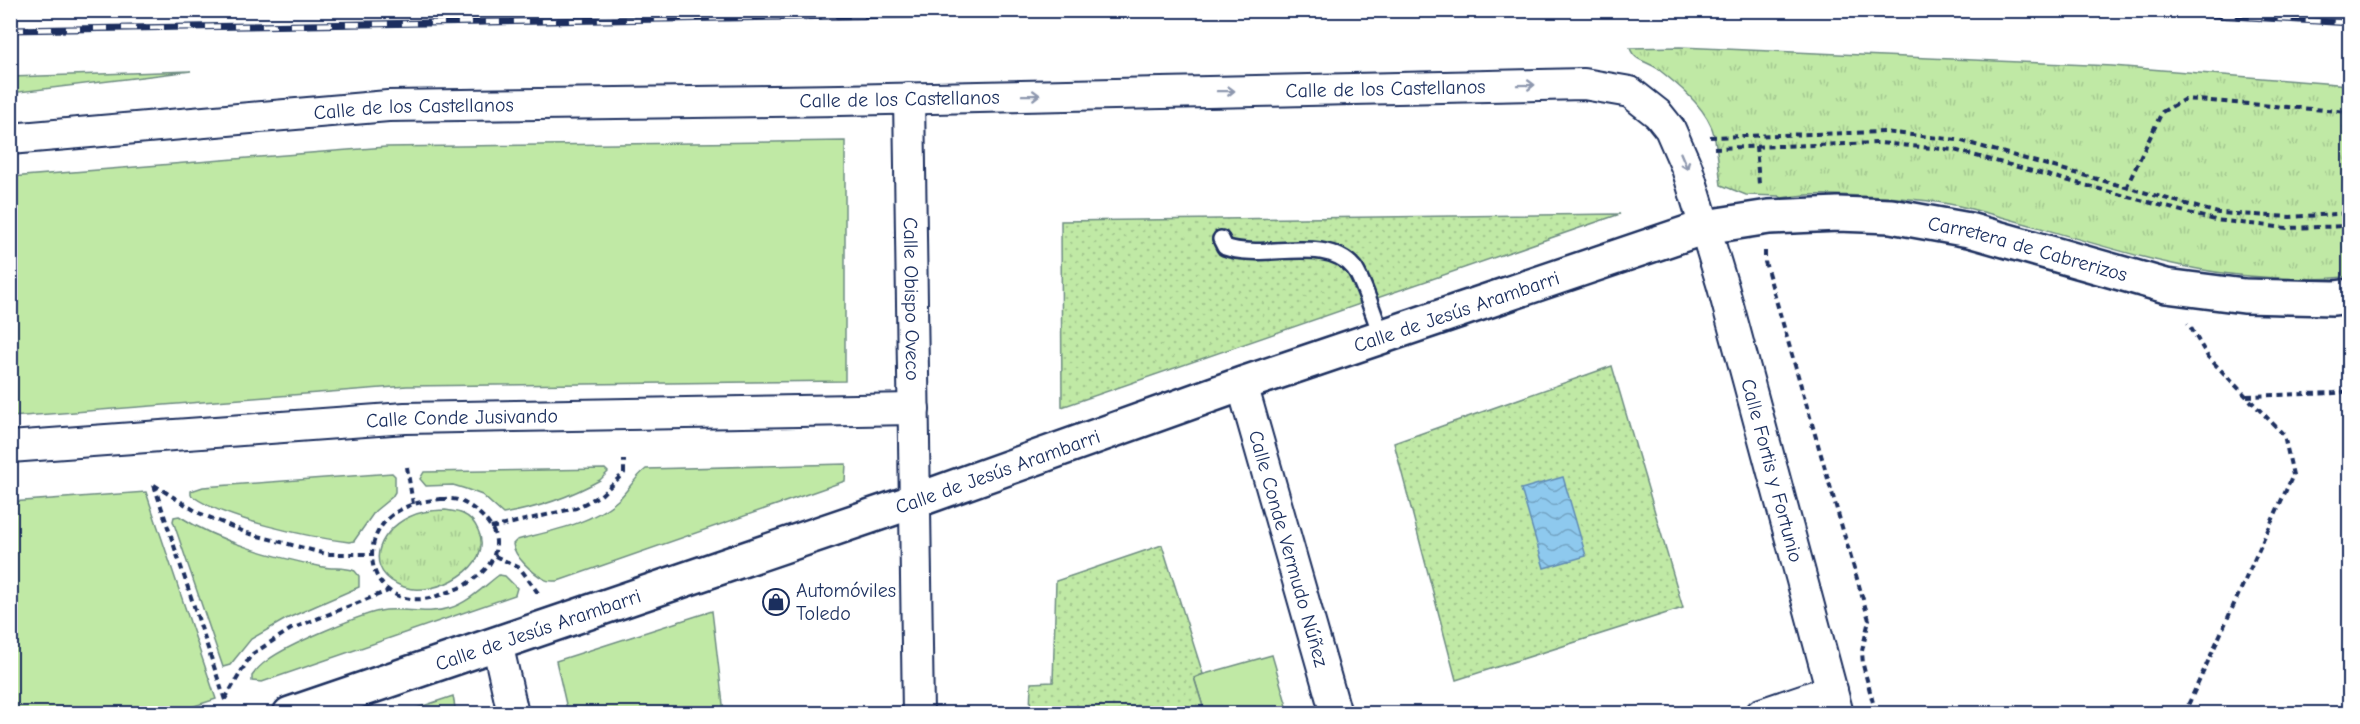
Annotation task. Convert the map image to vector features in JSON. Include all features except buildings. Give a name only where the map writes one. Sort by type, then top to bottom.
[{"type":"main road","name":"Carretera de Cabrerizos","points":[[1705,227],[1762,218],[1838,214],[1891,216],[1969,230],[2166,286],[2244,296],[2334,298],[2349,296]]},
{"type":"main road","name":"Calle de Jesús Arambarri","points":[[290,714],[915,501],[1242,384],[1705,227]]},
{"type":"street","name":"Calle de los Castellanos","points":[[10,139],[388,106],[1584,84],[1630,92],[1659,114],[1670,129],[1687,168],[1705,227]]},
{"type":"street","name":"Calle Obispo Oveco","points":[[909,98],[918,714]]},
{"type":"street","name":"Calle Fortis y Fortunio","points":[[1705,227],[1835,702]]},
{"type":"street","name":"Calle Conde Vermudo Núñez","points":[[1242,384],[1336,714]]},
{"type":"street","name":"Calle Conde Jusivando","points":[[10,447],[405,418],[914,409]]},
{"type":"street","points":[[497,644],[513,714]]},
{"type":"street","points":[[1761,714],[1835,702]]},
{"type":"lane","points":[[1221,239],[1225,247],[1240,252],[1318,250],[1341,256],[1355,269],[1382,336]]},
{"type":"path","points":[[2126,188],[2162,112],[2185,99],[2349,112]]},
{"type":"path","points":[[1710,137],[1884,132],[1958,140],[2218,213],[2290,217],[2349,213]]},
{"type":"path","points":[[1714,148],[1880,143],[1954,150],[2215,220],[2287,228],[2349,226]]},
{"type":"path","points":[[1756,146],[1765,262],[1869,620],[1862,651],[1863,665],[1876,714]]},
{"type":"path","points":[[2166,286],[2208,357],[2284,435],[2293,475],[2184,714]]},
{"type":"path","points":[[2246,396],[2349,391]]},
{"type":"path","points":[[491,528],[576,508],[601,495],[624,473],[624,460]]},
{"type":"path","points":[[407,467],[413,504]]},
{"type":"path","points":[[370,554],[327,554],[246,533],[199,513],[154,485],[225,700],[251,655],[291,629],[388,591]]},
{"type":"path","points":[[441,499],[457,500],[475,508],[491,528],[496,541],[495,556],[485,572],[465,585],[439,596],[424,600],[406,599],[388,591],[374,573],[370,554],[377,534],[388,519],[413,504],[441,499]]},
{"type":"path","points":[[495,556],[520,568],[538,594]]},
{"type":"green space","points":[[1680,47],[2112,66],[2349,85],[2349,276],[2324,279],[2282,278],[2199,269],[2119,251],[1999,216],[1934,202],[1840,195],[1782,198],[1746,195],[1721,185],[1713,131],[1701,110],[1688,94],[1658,69],[1635,56],[1630,48]]},
{"type":"green space","points":[[191,71],[11,93],[11,77]]},
{"type":"green space","points":[[845,141],[845,381],[407,386],[11,417],[11,177],[386,147]]},
{"type":"green space","points":[[1620,214],[1062,407],[1061,221]]},
{"type":"green space","points":[[1612,366],[1683,608],[1456,680],[1394,443]]},
{"type":"green space","points":[[846,464],[845,481],[558,581],[547,581],[535,573],[520,559],[514,549],[513,544],[517,540],[570,526],[596,515],[618,500],[646,469]]},
{"type":"green space","points":[[605,469],[608,472],[600,480],[576,492],[528,509],[503,514],[482,495],[453,485],[426,486],[420,479],[424,472]]},
{"type":"green space","points":[[392,473],[395,476],[395,492],[392,497],[375,511],[354,541],[349,542],[267,526],[223,512],[191,495],[191,491],[203,487]]},
{"type":"green space","points":[[146,492],[216,699],[173,713],[11,713],[11,502]]},
{"type":"green space","points":[[445,510],[466,515],[478,530],[481,544],[478,556],[470,567],[445,584],[431,588],[404,587],[391,580],[383,572],[379,562],[382,542],[389,532],[413,515]]},
{"type":"green space","points":[[179,516],[212,534],[267,554],[323,567],[355,571],[359,576],[359,587],[286,619],[251,639],[230,665],[223,667],[173,521],[174,517]]},
{"type":"green space","points":[[1162,545],[1203,674],[1194,678],[1205,713],[1030,713],[1031,683],[1053,682],[1056,581]]},
{"type":"green space","points":[[499,575],[505,576],[517,588],[515,595],[262,682],[252,681],[252,676],[268,660],[325,630],[386,610],[433,611],[450,608],[470,598]]},
{"type":"green space","points":[[712,611],[724,713],[568,713],[556,661]]},
{"type":"green space","points":[[1272,655],[1289,713],[1205,713],[1194,677]]},
{"type":"green space","points":[[453,696],[456,713],[402,713]]},
{"type":"water","points":[[1563,477],[1586,556],[1544,568],[1521,489]]},
{"type":"railway","points":[[10,30],[1202,10]]},
{"type":"railway","points":[[2110,10],[2350,23]]},
{"type":"place","name":"Automóviles Toledo","points":[[776,602]]}]
